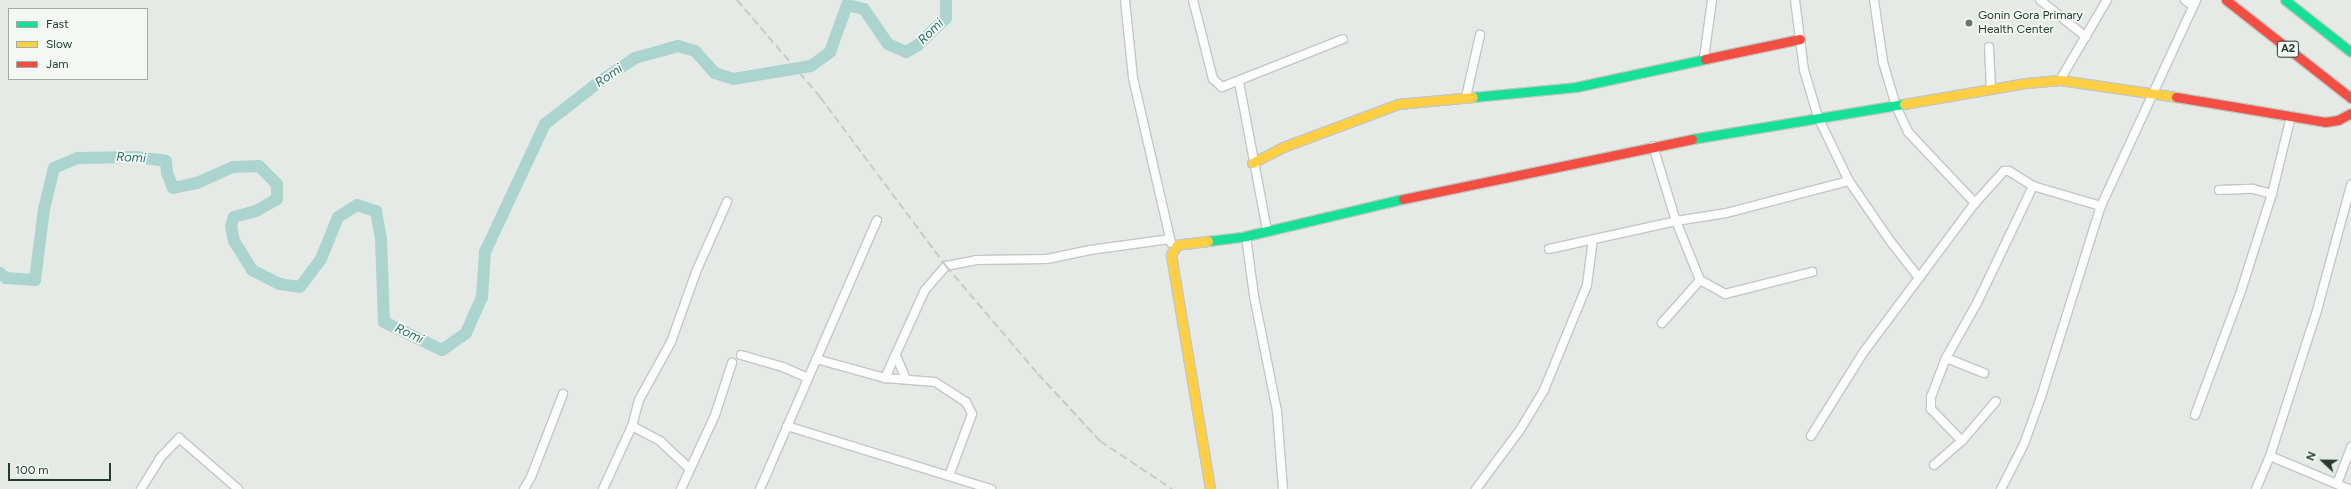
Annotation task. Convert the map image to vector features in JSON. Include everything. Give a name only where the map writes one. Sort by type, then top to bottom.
[{"type":"main road","name":"A2","points":[[2226,0],[2351,98]]},
{"type":"main road","points":[[2285,0],[2351,52]]},
{"type":"main road","points":[[1252,163],[1310,136],[1398,104],[1576,87],[1704,58],[1800,39]]},
{"type":"main road","points":[[1210,489],[1171,255],[1173,248],[1176,245],[1246,236],[1267,230],[1653,146],[1818,117],[1896,106],[1991,89],[2060,80],[2154,92],[2325,122],[2338,120],[2351,113]]},
{"type":"street","points":[[1125,0],[1133,78],[1173,248]]},
{"type":"street","points":[[1193,0],[1213,79],[1222,88],[1343,40]]},
{"type":"street","points":[[1704,58],[1712,0]]},
{"type":"street","points":[[1795,0],[1804,70],[1818,117],[1849,180],[1891,242],[1918,278]]},
{"type":"street","points":[[1874,0],[1883,62],[1896,106],[1908,132],[1936,165],[1975,203]]},
{"type":"street","points":[[2040,0],[2086,37]]},
{"type":"street","points":[[2060,80],[2107,0]]},
{"type":"street","points":[[2001,489],[2024,444],[2041,397],[2101,206],[2146,104],[2154,92],[2194,3],[2185,0]]},
{"type":"street","points":[[1466,97],[1480,35]]},
{"type":"street","points":[[1989,47],[1991,89]]},
{"type":"street","points":[[1239,82],[1252,163],[1267,230]]},
{"type":"street","points":[[2195,415],[2240,294],[2272,194],[2291,116]]},
{"type":"street","points":[[1653,146],[1676,221],[1700,280],[1725,294],[1812,272]]},
{"type":"street","points":[[1811,436],[1863,353],[1918,278],[1975,203],[2006,171],[2034,186],[2101,206]]},
{"type":"street","points":[[1549,249],[1676,221],[1726,213],[1849,180]]},
{"type":"street","points":[[2256,489],[2270,456],[2316,314],[2351,185]]},
{"type":"street","points":[[1962,441],[1929,405],[1946,358],[1977,303],[2034,186]]},
{"type":"street","points":[[2219,190],[2253,189],[2272,194]]},
{"type":"street","points":[[603,489],[632,426],[639,400],[670,342],[696,272],[727,202]]},
{"type":"street","points":[[760,489],[877,220]]},
{"type":"street","points":[[1246,236],[1254,296],[1277,411],[1283,489]]},
{"type":"street","points":[[885,378],[897,358],[925,290],[946,266],[976,260],[1048,259],[1090,250],[1170,239]]},
{"type":"street","points":[[1476,489],[1520,430],[1544,390],[1578,311],[1588,278],[1593,239]]},
{"type":"street","points":[[1662,323],[1700,280]]},
{"type":"street","points":[[741,355],[783,367],[808,378]]},
{"type":"street","points":[[897,358],[906,379]]},
{"type":"street","points":[[1946,358],[1984,373]]},
{"type":"street","points":[[816,359],[885,378],[935,382],[970,407],[972,414],[949,476]]},
{"type":"street","points":[[681,489],[715,416],[732,363]]},
{"type":"street","points":[[524,489],[531,477],[563,394]]},
{"type":"street","points":[[1934,465],[1962,441],[1996,401]]},
{"type":"street","points":[[632,426],[660,441],[690,469]]},
{"type":"street","points":[[787,426],[991,489]]},
{"type":"street","points":[[141,489],[160,458],[179,438],[238,489]]},
{"type":"street","points":[[2337,484],[2351,447]]},
{"type":"street","points":[[2270,456],[2349,489]]},
{"type":"waterway","name":"Romi","points":[[0,273],[6,278],[35,280],[44,209],[54,168],[78,158],[135,157],[166,161],[167,173],[173,188],[197,183],[233,167],[259,166],[277,184],[277,199],[256,211],[234,217],[231,226],[234,241],[252,270],[279,284],[300,287],[321,259],[338,217],[357,205],[376,211],[381,240],[384,322],[442,350],[466,333],[482,297],[485,252],[545,124],[599,82],[635,58],[678,46],[695,51],[715,73],[733,79],[811,66],[830,52],[847,5],[864,9],[888,44],[906,52],[918,45],[946,18],[946,0]]},
{"type":"railway","points":[[737,0],[820,97],[946,266],[1038,374],[1100,441],[1172,489]]},
{"type":"traffic: fast","points":[[2285,0],[2351,52]]},
{"type":"traffic: fast","points":[[1473,97],[1576,87],[1705,59]]},
{"type":"traffic: fast","points":[[1692,139],[1904,104]]},
{"type":"traffic: fast","points":[[1208,241],[1246,236],[1403,199]]},
{"type":"traffic: slow","points":[[1904,104],[2026,83],[2060,80],[2176,97]]},
{"type":"traffic: slow","points":[[1252,163],[1283,147],[1398,104],[1473,97]]},
{"type":"traffic: slow","points":[[1208,241],[1177,245],[1171,255],[1210,489]]},
{"type":"traffic: jam","points":[[2226,0],[2351,98]]},
{"type":"traffic: jam","points":[[1705,59],[1800,39]]},
{"type":"traffic: jam","points":[[2176,97],[2325,122],[2338,120],[2351,113]]},
{"type":"traffic: jam","points":[[1403,199],[1692,139]]},
{"type":"place","name":"Gonin Gora Primary Health Center","points":[[1969,23]]}]
